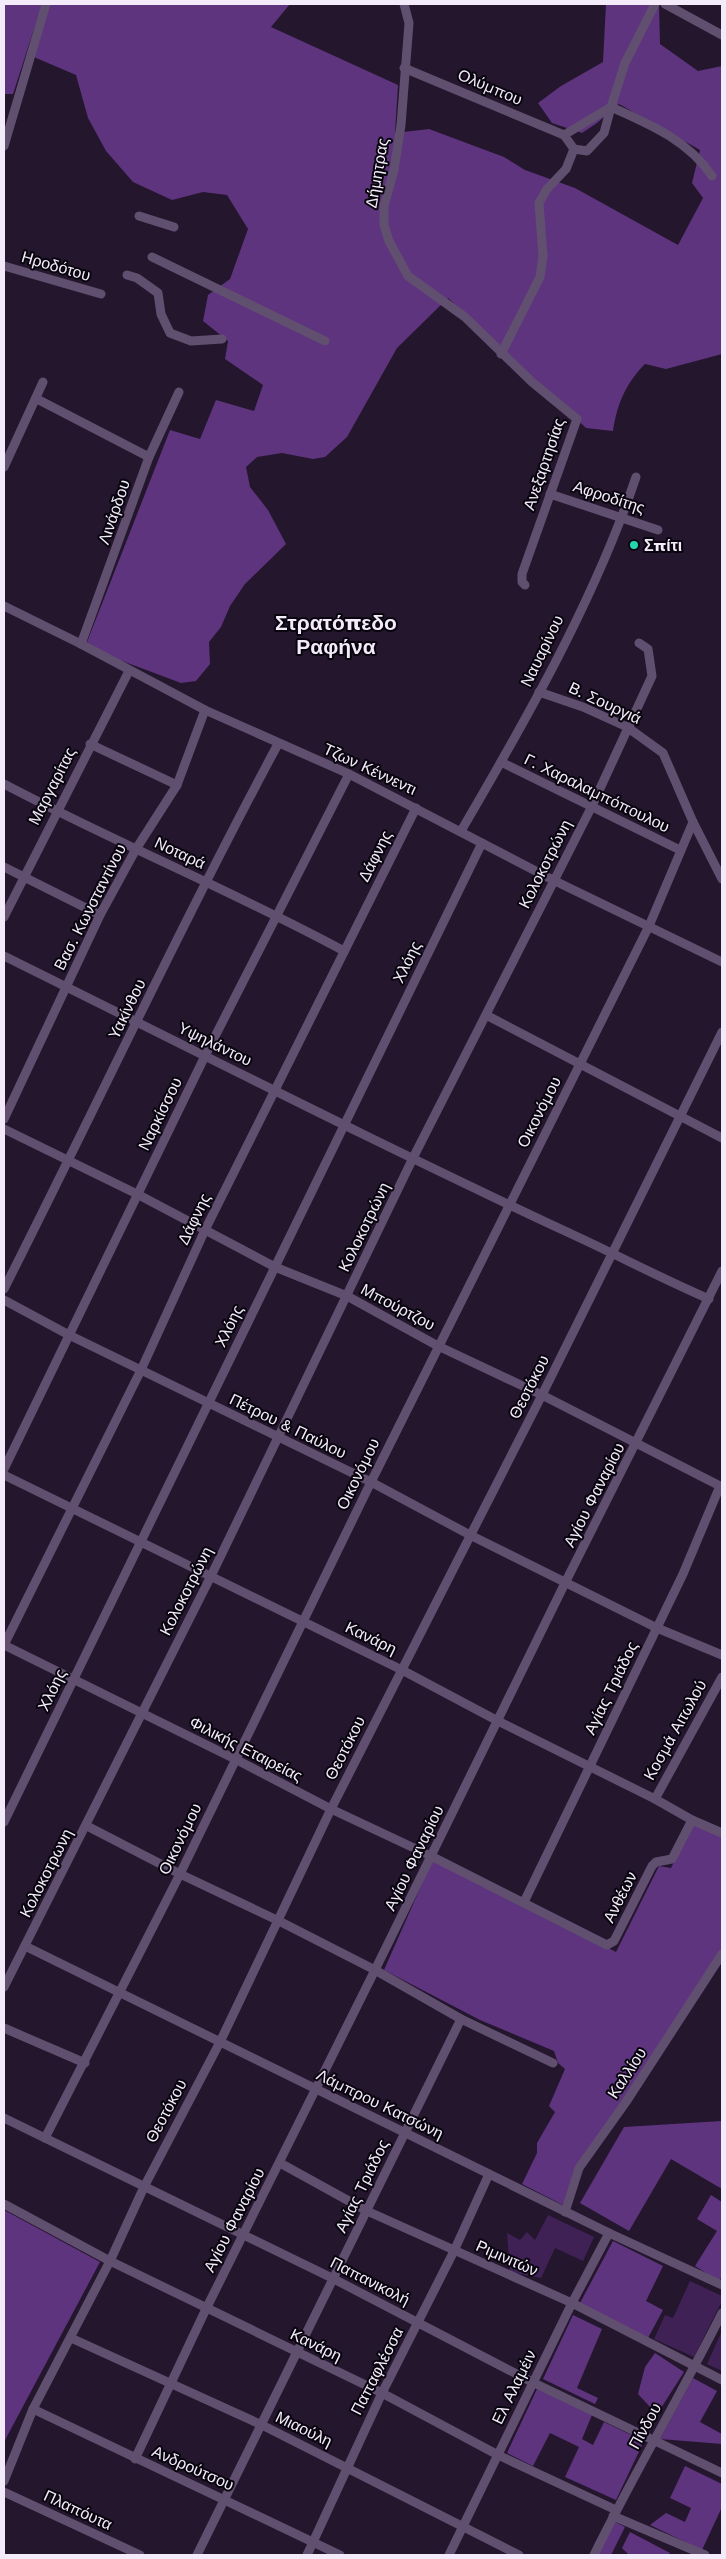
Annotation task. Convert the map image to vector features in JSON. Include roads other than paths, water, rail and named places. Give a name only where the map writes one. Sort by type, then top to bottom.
[{"type":"street","points":[[4,146],[46,4]]},
{"type":"street","name":"Δήμητρας","points":[[404,4],[409,23],[401,125],[394,170],[384,206],[384,225],[389,240],[408,276],[465,317],[501,354]]},
{"type":"street","points":[[611,107],[564,135],[574,149],[587,151],[604,133],[625,63],[655,4]]},
{"type":"street","points":[[665,4],[722,35]]},
{"type":"street","name":"Ολύμπου","points":[[404,68],[564,135]]},
{"type":"street","points":[[611,107],[672,137],[700,158],[712,176]]},
{"type":"street","points":[[501,354],[540,277],[543,256],[538,203],[547,189],[566,169],[574,149]]},
{"type":"street","points":[[139,216],[174,227]]},
{"type":"street","points":[[152,257],[325,341]]},
{"type":"street","name":"Ηροδότου","points":[[4,266],[101,294]]},
{"type":"street","points":[[128,275],[137,278],[158,293],[161,314],[170,333],[191,341],[222,339]]},
{"type":"street","name":"Ανεξαρτησίας","points":[[501,354],[577,418],[522,574],[522,582],[525,585]]},
{"type":"street","points":[[4,467],[37,399],[43,382]]},
{"type":"street","name":"Λινάρδου","points":[[81,644],[149,457],[179,392]]},
{"type":"street","points":[[37,399],[149,457]]},
{"type":"street","name":"Ναυαρίνου","points":[[461,831],[539,692],[623,516],[636,477]]},
{"type":"street","name":"Αφροδίτης","points":[[550,494],[623,516],[658,530]]},
{"type":"street","name":"Τζων Κέννεντι","points":[[4,606],[81,644],[205,710],[349,774],[553,880],[722,962]]},
{"type":"street","name":"Κολοκοτρώνη","points":[[87,1826],[279,1437],[413,1158],[591,808],[652,674],[648,649],[639,643]]},
{"type":"street","name":"Μαργαρίτας","points":[[4,917],[22,876],[129,671]]},
{"type":"street","name":"Β. Σουργιά","points":[[539,692],[583,707],[627,727],[663,753],[693,822],[722,879]]},
{"type":"street","name":"Βασ. Κωνσταντίνου","points":[[4,1119],[100,915],[136,850],[177,785],[205,710]]},
{"type":"street","points":[[90,744],[177,785]]},
{"type":"street","name":"Υακίνθου","points":[[4,1289],[138,1022],[205,881],[278,744]]},
{"type":"street","name":"Γ. Χαραλαμπόπουλου","points":[[501,762],[591,808],[680,850]]},
{"type":"street","name":"Ναρκίσσου","points":[[4,1469],[276,914],[349,774]]},
{"type":"street","name":"Νοταρά","points":[[4,784],[56,812],[276,914],[344,951]]},
{"type":"street","name":"Δάφνης","points":[[4,1645],[70,1509],[141,1370],[205,1230],[416,808]]},
{"type":"street","name":"Οικονόμου","points":[[45,2138],[180,1874],[370,1482],[649,926],[693,822]]},
{"type":"street","name":"Χλόης","points":[[4,1822],[482,843]]},
{"type":"street","points":[[4,867],[100,915]]},
{"type":"street","name":"Υψηλάντου","points":[[4,956],[509,1205],[612,1253],[655,1276],[708,1299]]},
{"type":"street","points":[[486,1015],[722,1138]]},
{"type":"street","name":"Θεοτόκου","points":[[4,2481],[33,2409],[110,2261],[144,2187],[220,2042],[331,1809],[542,1395],[722,1032]]},
{"type":"street","name":"Μπούρτζου","points":[[4,1129],[138,1194],[275,1267],[347,1296],[438,1346],[638,1442],[721,1486]]},
{"type":"street","name":"Αγίου Φαναρίου","points":[[135,2459],[206,2308],[280,2163],[565,1582],[638,1442],[722,1271]]},
{"type":"street","name":"Πέτρου & Παύλου","points":[[4,1300],[69,1335],[370,1482],[470,1535],[657,1628],[722,1655]]},
{"type":"street","name":"Κανάρη","points":[[4,1475],[402,1670],[692,1820],[722,1833]]},
{"type":"street","name":"Αγίας Τριάδος","points":[[524,1902],[683,1574],[721,1486]]},
{"type":"street","name":"Φιλικής Εταιρείας","points":[[4,1645],[235,1759],[331,1809],[431,1856],[609,1945]]},
{"type":"street","name":"Κοσμά Αιτωλού","points":[[654,1799],[722,1677]]},
{"type":"street","name":"Ανθέων","points":[[609,1945],[614,1941],[652,1866],[656,1862],[672,1859],[692,1820]]},
{"type":"street","points":[[87,1826],[375,1970],[461,2019],[553,2063]]},
{"type":"street","name":"Κολοκοτρωνη","points":[[4,1987],[87,1826]]},
{"type":"street","name":"Λάμπρου Κατσώνη","points":[[25,1946],[609,2234],[722,2285]]},
{"type":"street","name":"Καλλίου","points":[[565,2212],[580,2168],[626,2102],[722,1954]]},
{"type":"street","name":"Αγίας Τριάδος","points":[[197,2555],[461,2019]]},
{"type":"street","points":[[4,2028],[85,2063]]},
{"type":"street","name":"Παπανικολή","points":[[4,2118],[332,2278],[532,2382],[722,2473]]},
{"type":"street","name":"Ριμινιτών","points":[[280,2163],[367,2211],[572,2303],[695,2368],[722,2380]]},
{"type":"street","name":"Παπαφλέσσα","points":[[307,2555],[382,2393],[454,2251],[488,2174]]},
{"type":"street","name":"Κανάρη","points":[[4,2204],[110,2261],[382,2393],[498,2455],[614,2513],[705,2555]]},
{"type":"street","name":"Ελ Αλαμέιν","points":[[449,2555],[532,2382],[609,2234]]},
{"type":"street","name":"Πίνδου","points":[[594,2555],[614,2513],[695,2368],[722,2313]]},
{"type":"street","name":"Μιαούλη","points":[[71,2338],[262,2425],[519,2555]]},
{"type":"street","name":"Ανδρούτσου","points":[[33,2409],[135,2459],[224,2498],[340,2555]]},
{"type":"street","name":"Πλαπόυτα","points":[[4,2492],[140,2555]]},
{"type":"place","name":"Σπίτι","points":[[634,545]]},
{"type":"district","name":"Στρατόπεδο Ραφήνα","points":[[336,634]]}]
